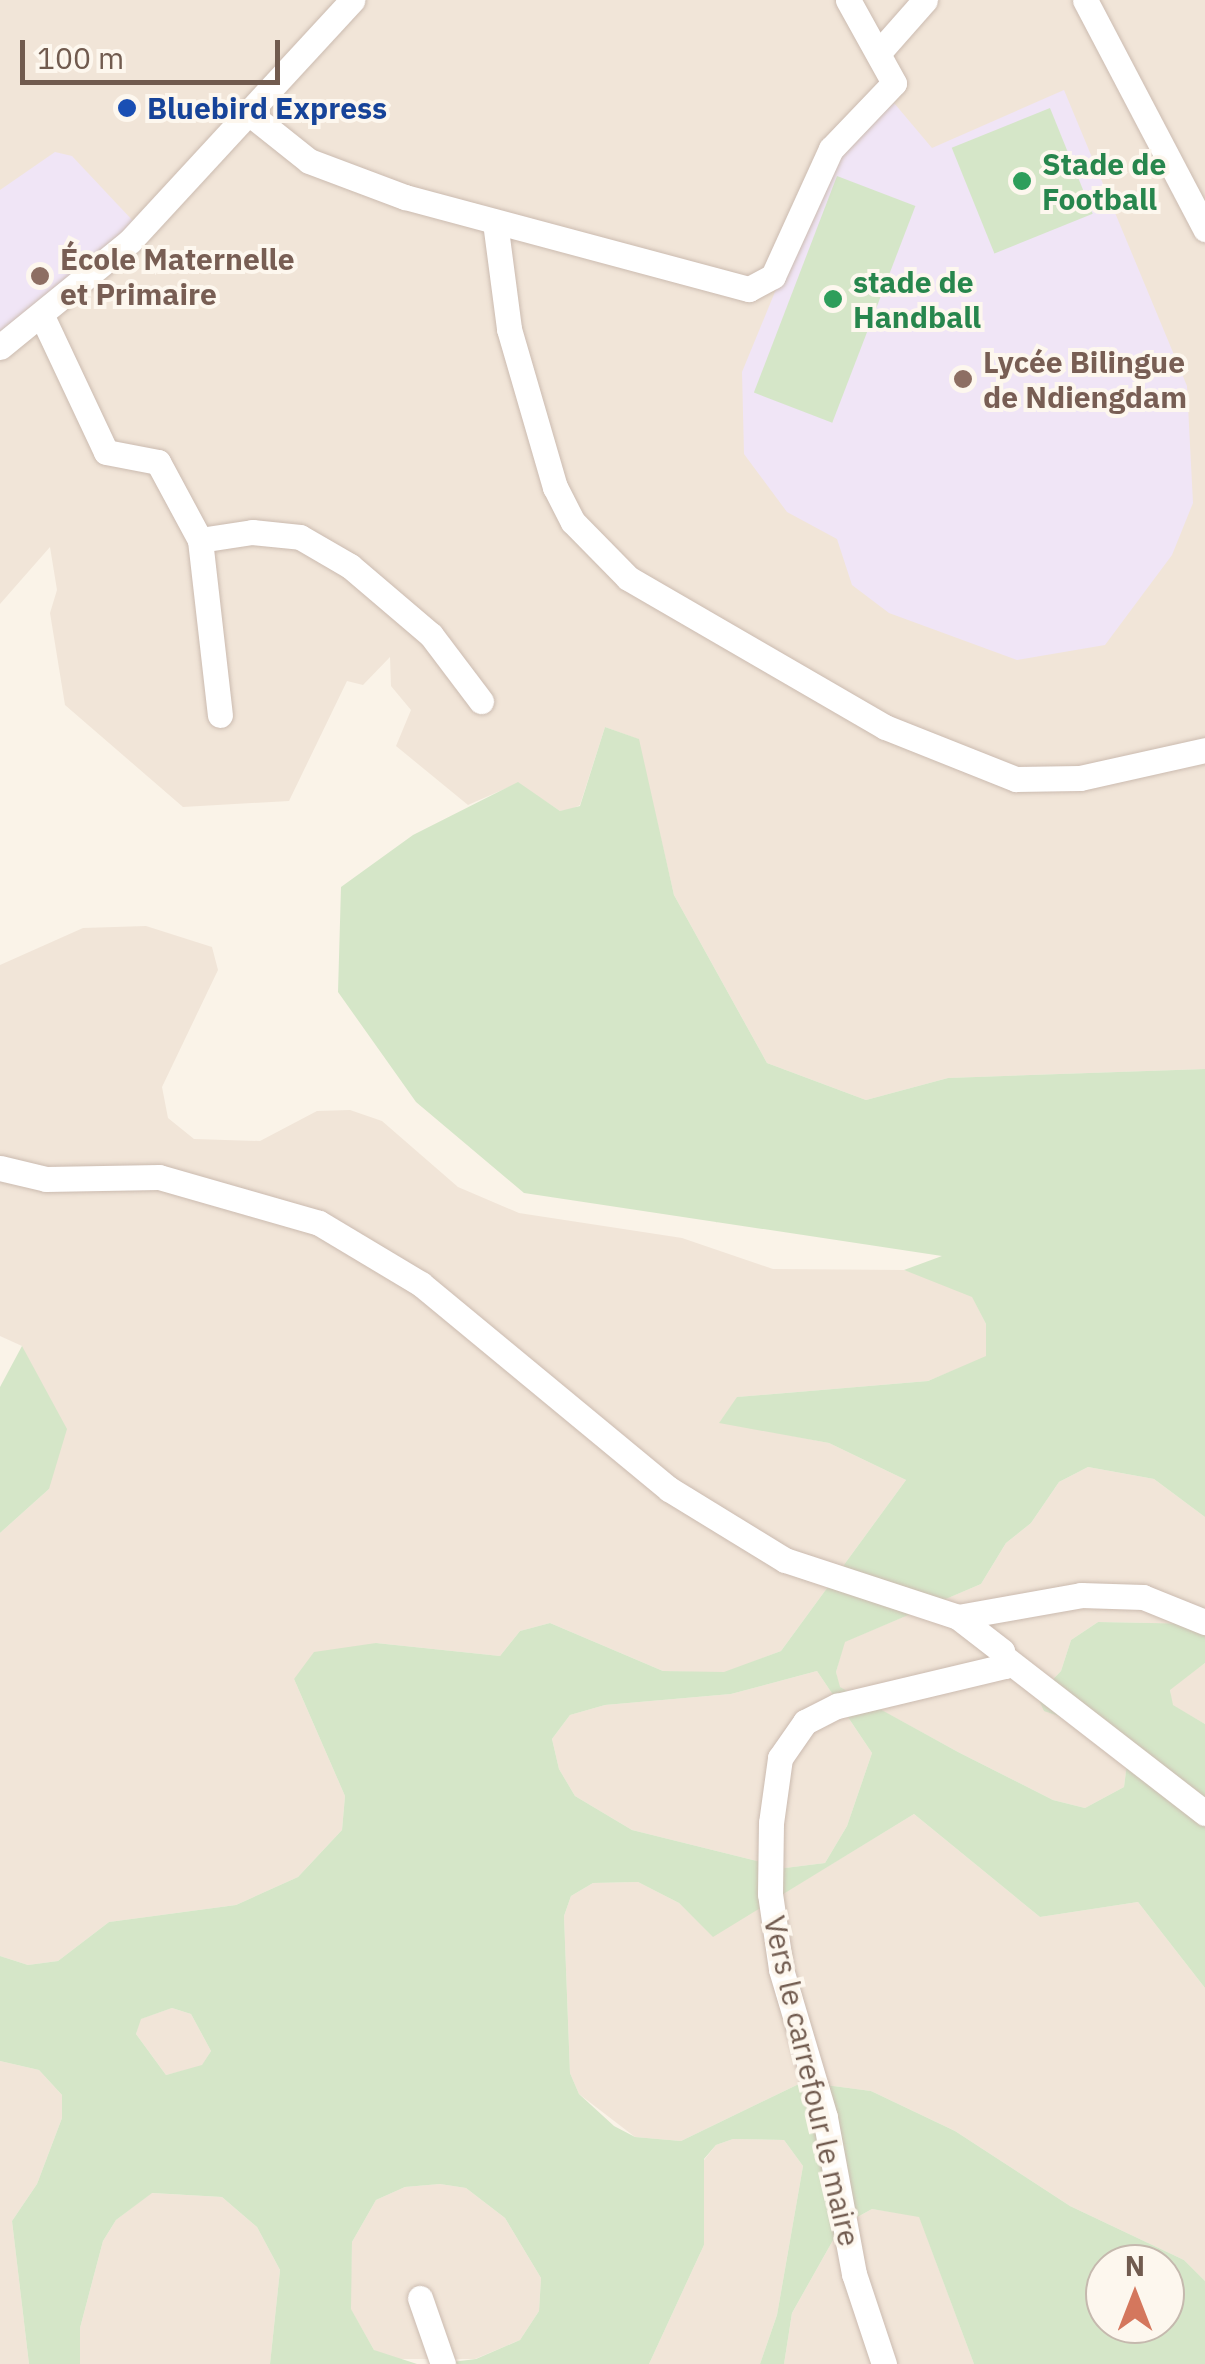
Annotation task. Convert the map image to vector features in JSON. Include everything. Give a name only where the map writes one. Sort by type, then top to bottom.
[{"type":"street","points":[[0,347],[130,241],[352,0]]},
{"type":"street","points":[[250,114],[294,152],[328,170],[495,222],[748,290],[772,276],[831,149],[894,83],[880,50],[848,0]]},
{"type":"street","points":[[880,50],[925,0]]},
{"type":"street","points":[[1085,0],[1205,229]]},
{"type":"street","points":[[495,222],[509,330],[555,487],[584,536],[628,578],[884,727],[1016,779],[1098,775],[1205,750]]},
{"type":"street","points":[[42,316],[106,452],[158,462],[200,540],[220,715]]},
{"type":"street","points":[[200,540],[252,532],[300,537],[350,566],[431,635],[481,701]]},
{"type":"street","points":[[0,1168],[46,1180],[159,1178],[319,1223],[421,1284],[669,1488],[768,1550],[958,1617],[1005,1658],[1205,1812]]},
{"type":"street","points":[[958,1617],[1081,1596],[1143,1598],[1205,1622]]},
{"type":"street","name":"Vers le carrefour le maire","points":[[884,2364],[854,2274],[825,2117],[781,1970],[770,1894],[780,1758],[805,1722],[837,1706],[998,1671],[1005,1658]]},
{"type":"street","points":[[420,2298],[443,2364]]},
{"type":"shaded area","points":[[0,0],[1205,0],[1205,1069],[948,1078],[866,1100],[767,1063],[674,895],[638,739],[605,727],[580,805],[570,810],[560,811],[518,783],[468,805],[396,746],[411,710],[391,686],[390,657],[363,685],[347,681],[289,801],[183,807],[65,705],[50,613],[57,590],[50,547],[0,604]]},
{"type":"shaded area","name":"Lycée Bilingue de Ndiengdam","points":[[1064,90],[1187,386],[1193,503],[1172,555],[1105,645],[1017,660],[889,613],[852,585],[837,539],[787,512],[744,454],[742,372],[828,163],[894,103],[932,148]]},
{"type":"shaded area","name":"École Maternelle et Primaire","points":[[55,152],[72,156],[134,222],[0,341],[0,190]]},
{"type":"shaded area","points":[[146,926],[212,947],[218,970],[162,1087],[168,1118],[194,1139],[260,1141],[317,1111],[350,1110],[382,1121],[458,1187],[519,1213],[682,1238],[773,1269],[904,1270],[938,1281],[972,1296],[986,1324],[986,1357],[928,1381],[738,1397],[720,1422],[829,1443],[906,1480],[781,1651],[724,1673],[663,1671],[550,1623],[520,1631],[500,1656],[376,1643],[294,1679],[345,1796],[342,1830],[298,1877],[236,1905],[109,1922],[58,1961],[28,1965],[0,1956],[0,1533],[49,1489],[22,1346],[0,1336],[0,965],[83,928]]},
{"type":"shaded area","points":[[1088,1467],[1154,1479],[1205,1517],[1205,1624],[1098,1622],[1071,1640],[1061,1671],[1037,1696],[1105,1732],[1128,1755],[1124,1787],[1085,1808],[1053,1800],[958,1752],[839,1687],[836,1672],[844,1642],[981,1584],[1006,1543],[1031,1523],[1059,1482]]},
{"type":"shaded area","points":[[1205,1663],[1205,1724],[1172,1705],[1170,1689]]},
{"type":"shaded area","points":[[817,1671],[872,1753],[847,1826],[825,1863],[785,1868],[632,1830],[575,1796],[559,1769],[552,1739],[570,1715],[605,1705],[731,1694]]},
{"type":"shaded area","points":[[914,1814],[1040,1917],[1138,1902],[1205,1988],[1205,2281],[1185,2261],[1185,2244],[1150,2244],[1070,2206],[955,2131],[871,2091],[803,2082],[681,2141],[635,2137],[579,2094],[570,2073],[564,1916],[571,1896],[593,1883],[638,1882],[679,1903],[713,1936]]},
{"type":"shaded area","points":[[172,2008],[191,2014],[211,2051],[202,2066],[166,2075],[136,2034],[140,2019]]},
{"type":"shaded area","points":[[0,2061],[39,2070],[62,2095],[62,2118],[37,2184],[12,2221],[29,2364],[0,2364]]},
{"type":"shaded area","points":[[733,2139],[784,2140],[803,2166],[777,2315],[760,2364],[649,2364],[704,2245],[704,2160],[716,2145]]},
{"type":"shaded area","points":[[440,2184],[466,2188],[505,2218],[541,2278],[539,2311],[520,2340],[475,2359],[388,2359],[374,2350],[350,2308],[352,2242],[376,2200],[405,2187]]},
{"type":"shaded area","points":[[151,2193],[222,2197],[257,2227],[280,2270],[270,2364],[80,2364],[80,2328],[103,2241],[116,2220]]},
{"type":"shaded area","points":[[872,2209],[919,2216],[974,2364],[784,2364],[792,2313],[841,2226]]},
{"type":"green space","name":"Stade de Football","points":[[1050,108],[1093,214],[994,253],[952,148]]},
{"type":"green space","name":"stade de Handball","points":[[837,176],[915,206],[832,423],[754,393]]},
{"type":"green space","points":[[605,727],[639,739],[674,895],[767,1063],[866,1100],[948,1078],[1205,1069],[1205,1517],[1154,1479],[1088,1467],[1059,1482],[1031,1523],[1006,1543],[981,1584],[845,1642],[836,1672],[840,1687],[958,1752],[1053,1800],[1085,1808],[1124,1787],[1128,1755],[1105,1732],[1044,1711],[1037,1696],[1061,1671],[1071,1640],[1098,1622],[1205,1624],[1205,1663],[1170,1690],[1173,1705],[1205,1724],[1205,1988],[1138,1902],[1040,1917],[914,1814],[713,1937],[679,1903],[638,1882],[593,1883],[571,1896],[564,1916],[570,2073],[579,2094],[614,2126],[635,2137],[681,2141],[803,2082],[871,2091],[955,2131],[1070,2206],[1150,2244],[1085,2244],[1085,2344],[1185,2344],[1185,2261],[1205,2281],[1205,2364],[974,2364],[919,2217],[872,2209],[841,2226],[792,2313],[784,2364],[760,2364],[777,2315],[803,2166],[784,2140],[733,2139],[716,2145],[704,2159],[704,2245],[649,2364],[436,2364],[476,2359],[520,2340],[539,2311],[541,2278],[505,2218],[466,2188],[440,2184],[405,2187],[376,2200],[352,2242],[351,2309],[374,2350],[417,2364],[270,2364],[280,2270],[257,2227],[222,2197],[152,2193],[116,2220],[103,2241],[80,2328],[80,2364],[29,2364],[12,2221],[37,2184],[62,2118],[62,2095],[39,2070],[0,2061],[0,1956],[28,1965],[58,1961],[109,1922],[236,1905],[298,1877],[342,1830],[345,1796],[294,1679],[314,1652],[376,1643],[500,1656],[520,1631],[550,1623],[663,1671],[724,1672],[781,1651],[906,1480],[829,1443],[719,1423],[737,1397],[928,1381],[986,1356],[986,1324],[972,1297],[904,1270],[942,1256],[524,1193],[416,1102],[338,992],[341,887],[413,835],[518,782],[560,811],[580,806]],"holes":[[[817,1671],[872,1753],[847,1826],[825,1863],[785,1868],[632,1830],[575,1796],[559,1769],[552,1739],[570,1715],[605,1705],[731,1694]],[[172,2008],[191,2014],[211,2051],[202,2065],[166,2075],[136,2034],[141,2019]]]},
{"type":"green space","points":[[22,1346],[67,1429],[49,1489],[0,1533],[0,1387]]},
{"type":"place","name":"Bluebird Express","points":[[127,108]]},
{"type":"place","name":"Stade de Football","points":[[1022,181]]},
{"type":"place","name":"École Maternelle et Primaire","points":[[40,276]]},
{"type":"place","name":"stade de Handball","points":[[833,299]]},
{"type":"place","name":"Lycée Bilingue de Ndiengdam","points":[[963,379]]}]
